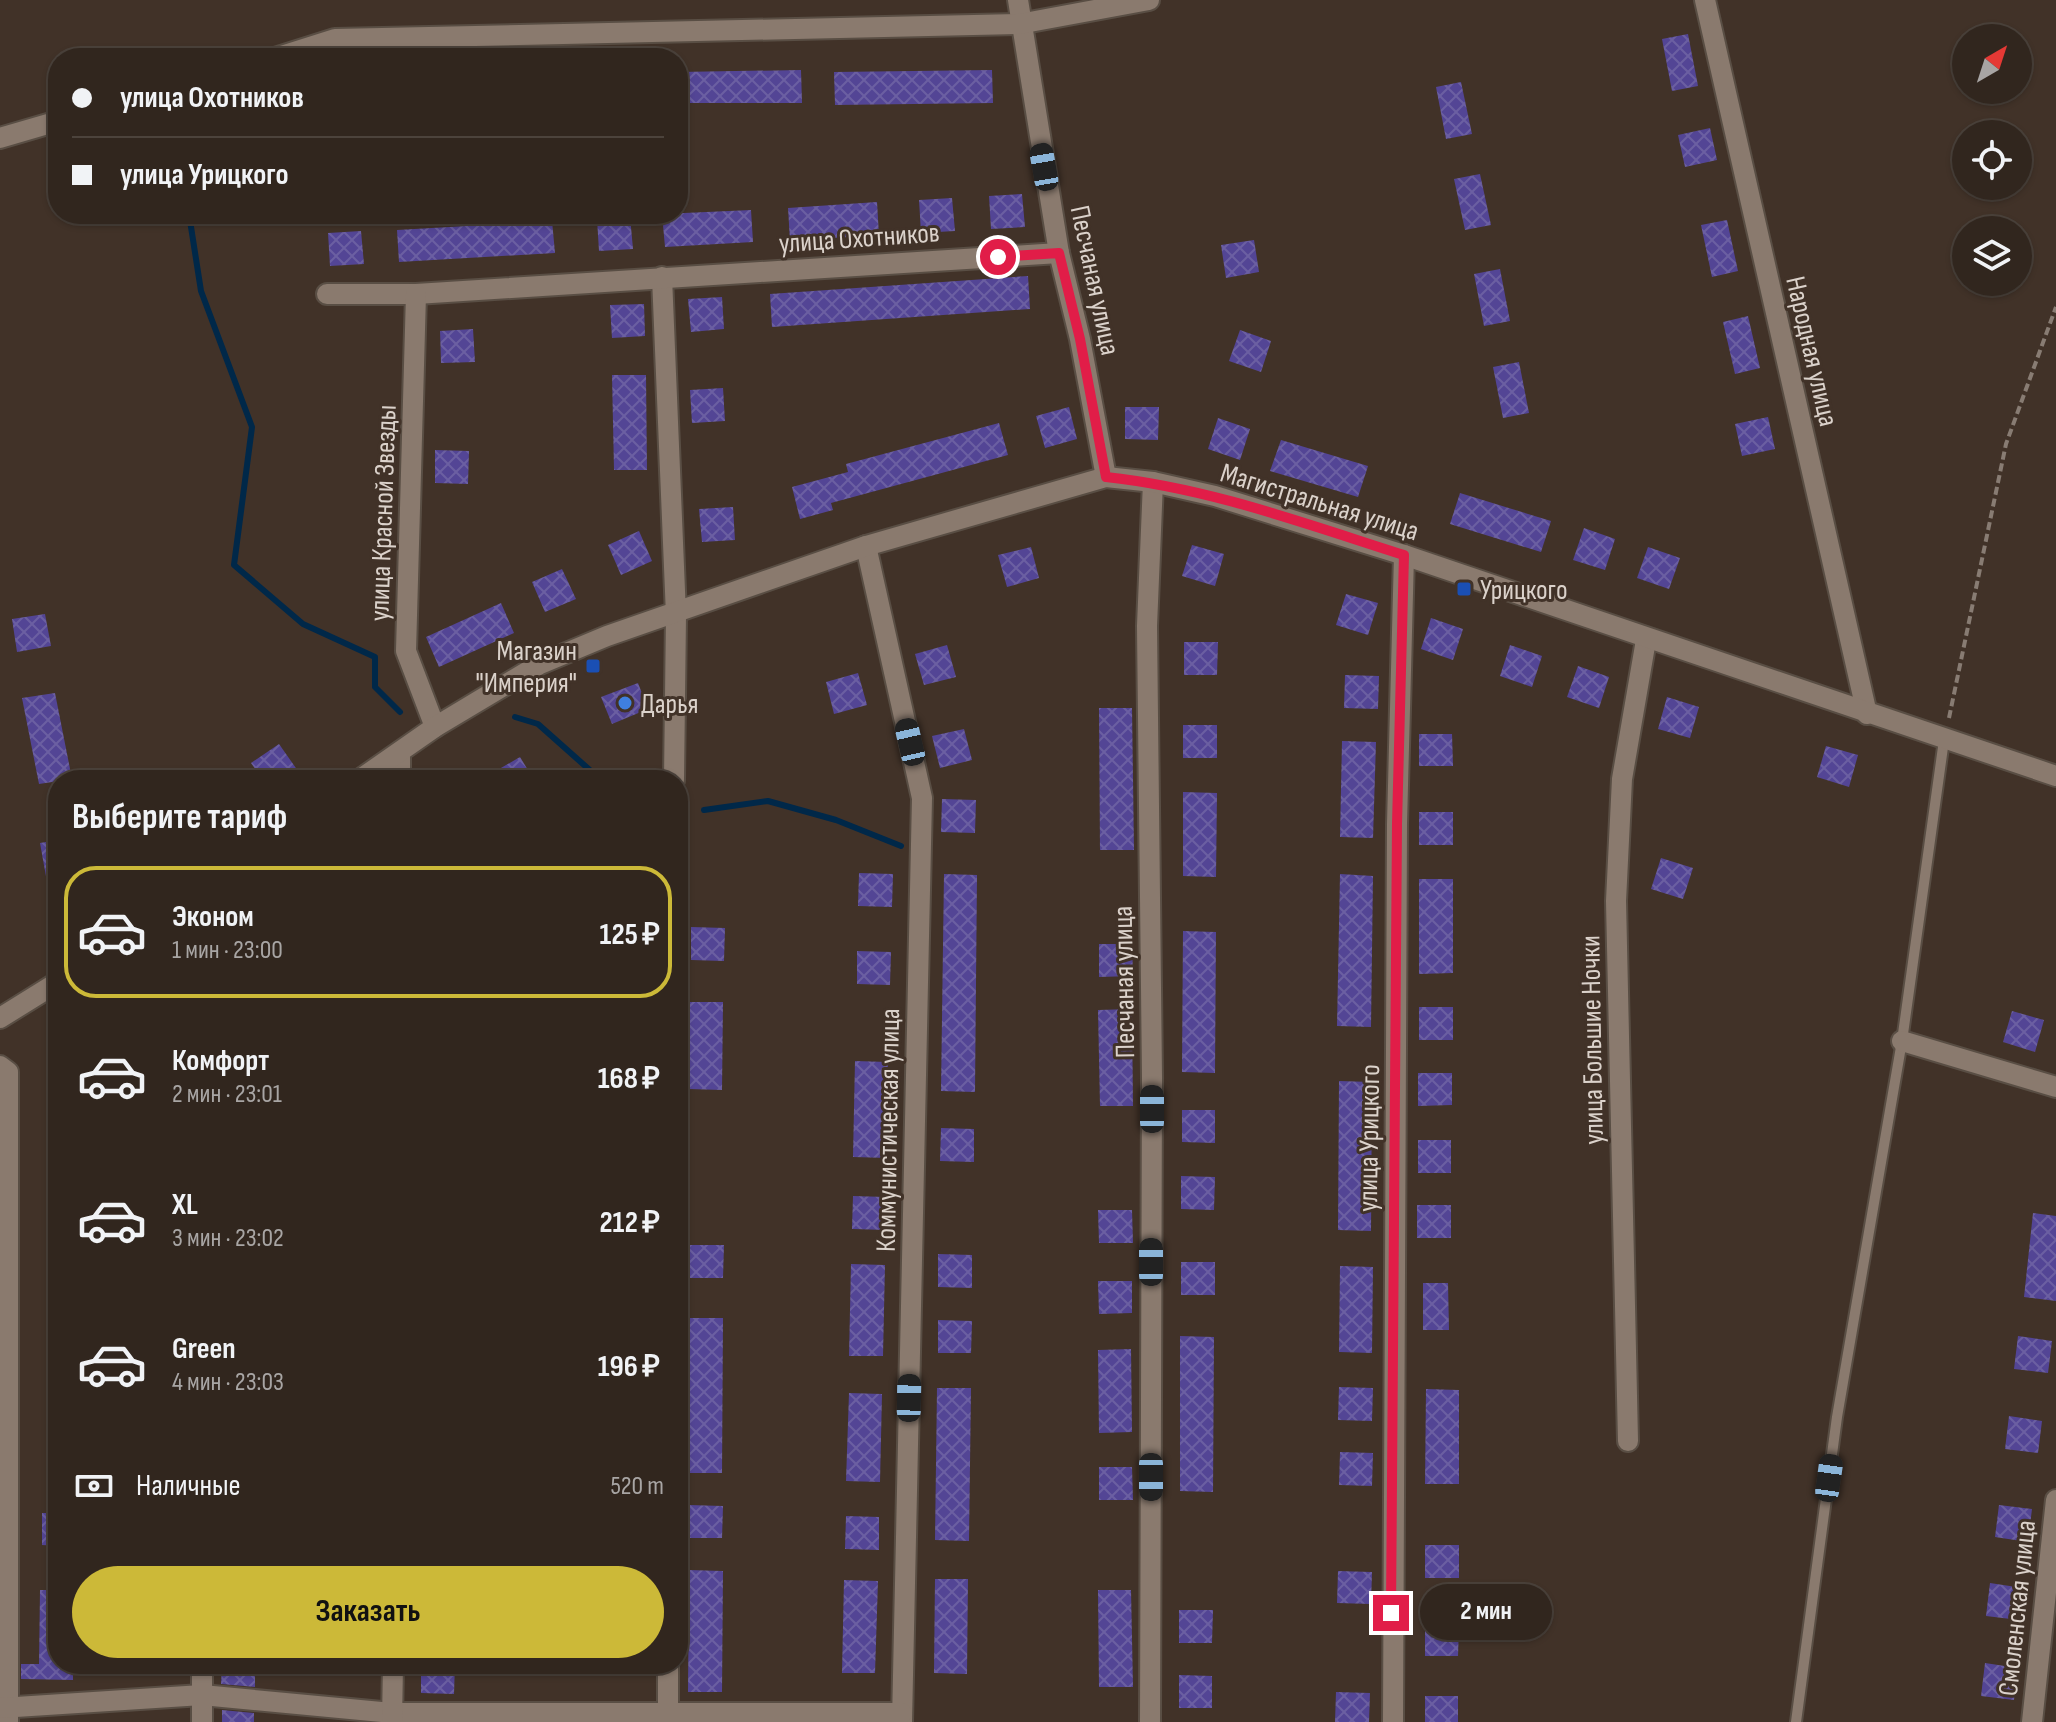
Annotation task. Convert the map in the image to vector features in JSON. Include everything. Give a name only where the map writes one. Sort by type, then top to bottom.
[{"type":"street","name":"Песчаная улица","points":[[1018,0],[1019,24],[1059,253],[1080,339],[1106,477]]},
{"type":"street","points":[[307,48],[335,39],[1019,24],[1149,0]]},
{"type":"street","name":"Народная улица","points":[[1705,0],[1867,714]]},
{"type":"street","points":[[0,138],[48,124]]},
{"type":"street","name":"улица Охотников","points":[[327,294],[416,294],[1059,253]]},
{"type":"street","points":[[662,277],[676,615],[674,770]]},
{"type":"street","name":"улица Красной Звезды","points":[[416,294],[406,651],[435,727]]},
{"type":"street","name":"Магистральная улица","points":[[374,770],[435,727],[540,664],[607,636],[676,615],[866,546],[1106,477],[1153,482],[1215,496],[1404,555],[1646,640],[2056,776]]},
{"type":"street","name":"Песчаная улица","points":[[1150,1722],[1152,1063],[1147,626],[1153,482]]},
{"type":"street","name":"Коммунистическая улица","points":[[866,546],[922,798],[902,1718]]},
{"type":"street","name":"улица Урицкого","points":[[1393,1722],[1397,824],[1404,555]]},
{"type":"street","name":"улица Большие Ночки","points":[[1628,1441],[1616,901],[1622,779],[1646,640]]},
{"type":"street","points":[[400,752],[400,770]]},
{"type":"street","points":[[0,1018],[48,988]]},
{"type":"street","points":[[1902,1041],[2056,1087]]},
{"type":"street","points":[[0,1066],[8,1072],[6,1712],[202,1695],[392,1717],[902,1718]]},
{"type":"street","name":"Смоленская улица","points":[[2032,1722],[2056,1500]]},
{"type":"street","points":[[202,1674],[202,1722]]},
{"type":"street","points":[[392,1717],[393,1674]]},
{"type":"street","points":[[668,1674],[668,1716]]},
{"type":"lane","points":[[1796,1722],[1837,1417],[1902,1041],[1944,740]]},
{"type":"path","points":[[1944,740],[2006,444],[2056,307]]},
{"type":"building","points":[[1688,34],[1698,86],[1672,91],[1662,39]]},
{"type":"building","points":[[801,70],[802,103],[688,103],[688,72]]},
{"type":"building","points":[[992,70],[993,103],[835,105],[834,72]]},
{"type":"building","points":[[1461,82],[1472,134],[1446,139],[1436,87]]},
{"type":"building","points":[[1710,128],[1717,160],[1685,167],[1678,135]]},
{"type":"building","points":[[1480,174],[1491,225],[1465,230],[1454,179]]},
{"type":"building","points":[[1022,194],[1025,227],[991,229],[989,196]]},
{"type":"building","points":[[952,198],[955,231],[921,233],[919,200]]},
{"type":"building","points":[[877,202],[879,235],[790,241],[788,208]]},
{"type":"building","points":[[751,210],[753,242],[665,247],[663,224],[688,224],[688,213]]},
{"type":"building","points":[[1727,220],[1738,271],[1712,277],[1701,225]]},
{"type":"building","points":[[552,224],[555,253],[399,262],[397,230]]},
{"type":"building","points":[[597,224],[631,224],[633,249],[599,251]]},
{"type":"building","points":[[361,231],[364,264],[330,266],[328,233]]},
{"type":"building","points":[[1254,240],[1259,272],[1226,278],[1221,245]]},
{"type":"building","points":[[1500,269],[1510,321],[1484,326],[1474,274]]},
{"type":"building","points":[[1028,276],[1030,309],[772,327],[770,294]]},
{"type":"building","points":[[722,297],[724,329],[691,332],[688,299]]},
{"type":"building","points":[[644,304],[645,336],[612,338],[610,305]]},
{"type":"building","points":[[1748,316],[1760,368],[1735,374],[1723,322]]},
{"type":"building","points":[[473,329],[475,362],[441,363],[440,331]]},
{"type":"building","points":[[1240,330],[1271,341],[1261,372],[1229,361]]},
{"type":"building","points":[[1519,362],[1529,413],[1503,418],[1493,367]]},
{"type":"building","points":[[612,375],[646,375],[647,470],[614,470]]},
{"type":"building","points":[[723,388],[725,421],[692,423],[690,390]]},
{"type":"building","points":[[1069,407],[1077,439],[1045,448],[1036,416]]},
{"type":"building","points":[[1125,407],[1159,407],[1158,440],[1125,439]]},
{"type":"building","points":[[1768,417],[1775,449],[1742,456],[1735,424]]},
{"type":"building","points":[[1218,418],[1250,429],[1240,460],[1208,449]]},
{"type":"building","points":[[999,423],[1008,455],[831,503],[833,510],[800,519],[792,487],[848,472],[846,464]]},
{"type":"building","points":[[1281,440],[1368,466],[1358,497],[1270,471]]},
{"type":"building","points":[[435,450],[469,451],[468,484],[435,483]]},
{"type":"building","points":[[1460,493],[1551,521],[1541,552],[1450,524]]},
{"type":"building","points":[[733,507],[735,540],[702,542],[699,509]]},
{"type":"building","points":[[1584,528],[1615,539],[1605,570],[1573,560]]},
{"type":"building","points":[[639,531],[652,561],[621,575],[608,545]]},
{"type":"building","points":[[1192,545],[1224,554],[1215,586],[1182,576]]},
{"type":"building","points":[[1031,547],[1039,578],[1007,587],[998,555]]},
{"type":"building","points":[[1648,547],[1680,558],[1669,589],[1637,578]]},
{"type":"building","points":[[562,569],[576,599],[545,612],[532,582]]},
{"type":"building","points":[[1346,594],[1378,603],[1368,635],[1336,625]]},
{"type":"building","points":[[501,603],[514,633],[439,667],[426,637]]},
{"type":"building","points":[[45,614],[51,646],[17,652],[12,619]]},
{"type":"building","points":[[1431,618],[1463,629],[1453,660],[1421,649]]},
{"type":"building","points":[[1184,642],[1218,642],[1217,675],[1184,675]]},
{"type":"building","points":[[947,645],[956,677],[924,685],[915,654]]},
{"type":"building","points":[[1510,645],[1542,656],[1532,687],[1500,676]]},
{"type":"building","points":[[1578,666],[1609,677],[1599,708],[1567,697]]},
{"type":"building","points":[[858,673],[867,705],[834,714],[826,682]]},
{"type":"building","points":[[1345,675],[1379,676],[1378,709],[1344,708]]},
{"type":"building","name":"Дарья","points":[[638,683],[648,709],[612,724],[601,697]]},
{"type":"building","points":[[55,693],[70,770],[48,770],[48,783],[39,784],[22,698]]},
{"type":"building","points":[[1667,697],[1699,707],[1690,738],[1658,729]]},
{"type":"building","points":[[1099,708],[1132,708],[1134,850],[1100,850]]},
{"type":"building","points":[[1183,725],[1217,725],[1217,758],[1183,758]]},
{"type":"building","points":[[964,729],[972,760],[940,768],[932,736]]},
{"type":"building","points":[[1419,734],[1452,734],[1453,766],[1419,766]]},
{"type":"building","points":[[1342,741],[1376,742],[1373,838],[1340,837]]},
{"type":"building","points":[[279,744],[297,770],[256,770],[251,763]]},
{"type":"building","points":[[1826,746],[1858,755],[1849,787],[1817,777]]},
{"type":"building","points":[[520,757],[528,770],[497,770]]},
{"type":"building","points":[[1183,792],[1217,793],[1216,877],[1183,876]]},
{"type":"building","points":[[942,799],[976,800],[975,833],[941,832]]},
{"type":"building","points":[[1419,812],[1453,812],[1453,845],[1419,845]]},
{"type":"building","points":[[48,842],[48,887],[40,843]]},
{"type":"building","points":[[1661,858],[1693,868],[1683,899],[1651,889]]},
{"type":"building","points":[[859,873],[893,874],[892,907],[858,906]]},
{"type":"building","points":[[944,874],[977,875],[975,1092],[941,1091]]},
{"type":"building","points":[[1340,874],[1373,876],[1371,1027],[1337,1026]]},
{"type":"building","points":[[1419,879],[1453,879],[1453,973],[1419,974]]},
{"type":"building","points":[[691,927],[725,928],[724,961],[691,960]]},
{"type":"building","points":[[1183,931],[1216,932],[1215,1073],[1182,1072]]},
{"type":"building","points":[[1099,944],[1132,944],[1133,976],[1099,977]]},
{"type":"building","points":[[857,951],[891,952],[890,985],[857,984]]},
{"type":"building","points":[[690,1002],[723,1002],[722,1090],[688,1089]]},
{"type":"building","points":[[1419,1007],[1453,1007],[1453,1040],[1419,1040]]},
{"type":"building","points":[[1132,1009],[1133,1106],[1100,1106],[1098,1010]]},
{"type":"building","points":[[2012,1011],[2044,1020],[2035,1052],[2003,1042]]},
{"type":"building","points":[[855,1061],[888,1062],[887,1158],[853,1157]]},
{"type":"building","points":[[1418,1073],[1452,1073],[1452,1105],[1418,1106]]},
{"type":"building","points":[[1339,1081],[1372,1082],[1371,1231],[1338,1230]]},
{"type":"building","points":[[1182,1110],[1215,1110],[1215,1143],[1182,1142]]},
{"type":"building","points":[[941,1128],[974,1129],[974,1162],[940,1161]]},
{"type":"building","points":[[1418,1140],[1451,1140],[1451,1173],[1418,1173]]},
{"type":"building","points":[[1181,1176],[1215,1177],[1214,1210],[1181,1209]]},
{"type":"building","points":[[853,1196],[886,1197],[886,1230],[852,1229]]},
{"type":"building","points":[[1417,1205],[1451,1205],[1451,1238],[1417,1238]]},
{"type":"building","points":[[1098,1210],[1132,1210],[1133,1243],[1099,1243]]},
{"type":"building","points":[[2033,1213],[2056,1216],[2056,1301],[2024,1297]]},
{"type":"building","points":[[690,1245],[724,1245],[723,1278],[689,1278]]},
{"type":"building","points":[[938,1254],[972,1255],[972,1288],[938,1287]]},
{"type":"building","points":[[1181,1262],[1215,1262],[1215,1295],[1181,1295]]},
{"type":"building","points":[[851,1264],[885,1265],[883,1356],[849,1356]]},
{"type":"building","points":[[1340,1266],[1373,1267],[1372,1353],[1339,1352]]},
{"type":"building","points":[[1098,1281],[1132,1281],[1132,1313],[1099,1314]]},
{"type":"building","points":[[1423,1283],[1448,1283],[1449,1330],[1423,1330]]},
{"type":"building","points":[[690,1318],[723,1318],[722,1473],[688,1473]]},
{"type":"building","points":[[938,1320],[972,1321],[971,1353],[938,1353]]},
{"type":"building","points":[[1180,1336],[1214,1337],[1213,1492],[1180,1491]]},
{"type":"building","points":[[2018,1336],[2052,1341],[2048,1373],[2014,1369]]},
{"type":"building","points":[[1131,1349],[1132,1432],[1099,1433],[1098,1350]]},
{"type":"building","points":[[1339,1387],[1373,1388],[1372,1421],[1338,1420]]},
{"type":"building","points":[[937,1388],[971,1388],[969,1541],[935,1540]]},
{"type":"building","points":[[1426,1389],[1459,1390],[1459,1484],[1425,1484]]},
{"type":"building","points":[[849,1393],[882,1394],[880,1482],[846,1481]]},
{"type":"building","points":[[2009,1416],[2042,1421],[2038,1453],[2005,1449]]},
{"type":"building","points":[[1340,1452],[1373,1453],[1372,1486],[1339,1485]]},
{"type":"building","points":[[1099,1467],[1132,1467],[1133,1500],[1099,1500]]},
{"type":"building","points":[[689,1505],[723,1506],[722,1538],[689,1538]]},
{"type":"building","points":[[1999,1505],[2032,1509],[2028,1542],[1995,1537]]},
{"type":"building","points":[[42,1513],[48,1513],[48,1545],[42,1545]]},
{"type":"building","points":[[846,1516],[879,1517],[879,1550],[845,1549]]},
{"type":"building","points":[[1425,1545],[1459,1545],[1459,1578],[1425,1578]]},
{"type":"building","points":[[689,1570],[723,1571],[722,1692],[688,1692]]},
{"type":"building","points":[[1338,1571],[1372,1572],[1371,1604],[1337,1603]]},
{"type":"building","points":[[935,1579],[968,1579],[967,1674],[934,1673]]},
{"type":"building","points":[[844,1580],[878,1581],[875,1673],[842,1673]]},
{"type":"building","points":[[1990,1583],[2023,1588],[2019,1620],[1986,1616]]},
{"type":"building","points":[[40,1590],[48,1590],[48,1674],[73,1674],[73,1680],[21,1679],[21,1664],[39,1664]]},
{"type":"building","points":[[1098,1590],[1131,1590],[1133,1687],[1099,1687]]},
{"type":"building","points":[[1179,1610],[1213,1610],[1212,1643],[1179,1643]]},
{"type":"building","points":[[1425,1623],[1459,1624],[1458,1656],[1425,1656]]},
{"type":"building","points":[[1985,1663],[2018,1668],[2014,1700],[1981,1696]]},
{"type":"building","points":[[222,1674],[255,1674],[255,1687],[221,1684]]},
{"type":"building","points":[[421,1674],[455,1674],[454,1694],[421,1693]]},
{"type":"building","points":[[1179,1675],[1212,1676],[1212,1708],[1179,1708]]},
{"type":"building","points":[[1336,1692],[1370,1693],[1369,1722],[1335,1722]]},
{"type":"building","points":[[1425,1696],[1458,1696],[1458,1722],[1425,1722]]},
{"type":"building","points":[[222,1710],[254,1713],[254,1722],[222,1722]]},
{"type":"waterway","points":[[191,224],[201,291],[252,427],[234,565],[303,624],[375,657],[375,687],[400,712]]},
{"type":"waterway","points":[[515,717],[538,724],[590,770]]},
{"type":"waterway","points":[[704,810],[768,801],[836,820],[901,846]]},
{"type":"place","name":"Урицкого","points":[[1464,589]]},
{"type":"place","name":"Магазин \"Империя\"","points":[[593,666]]},
{"type":"place","name":"Дарья","points":[[625,703]]},
{"type":"route","points":[[998,257],[1059,253],[1080,339],[1106,477],[1153,482],[1215,496],[1404,555],[1397,824],[1391,1613]]}]
